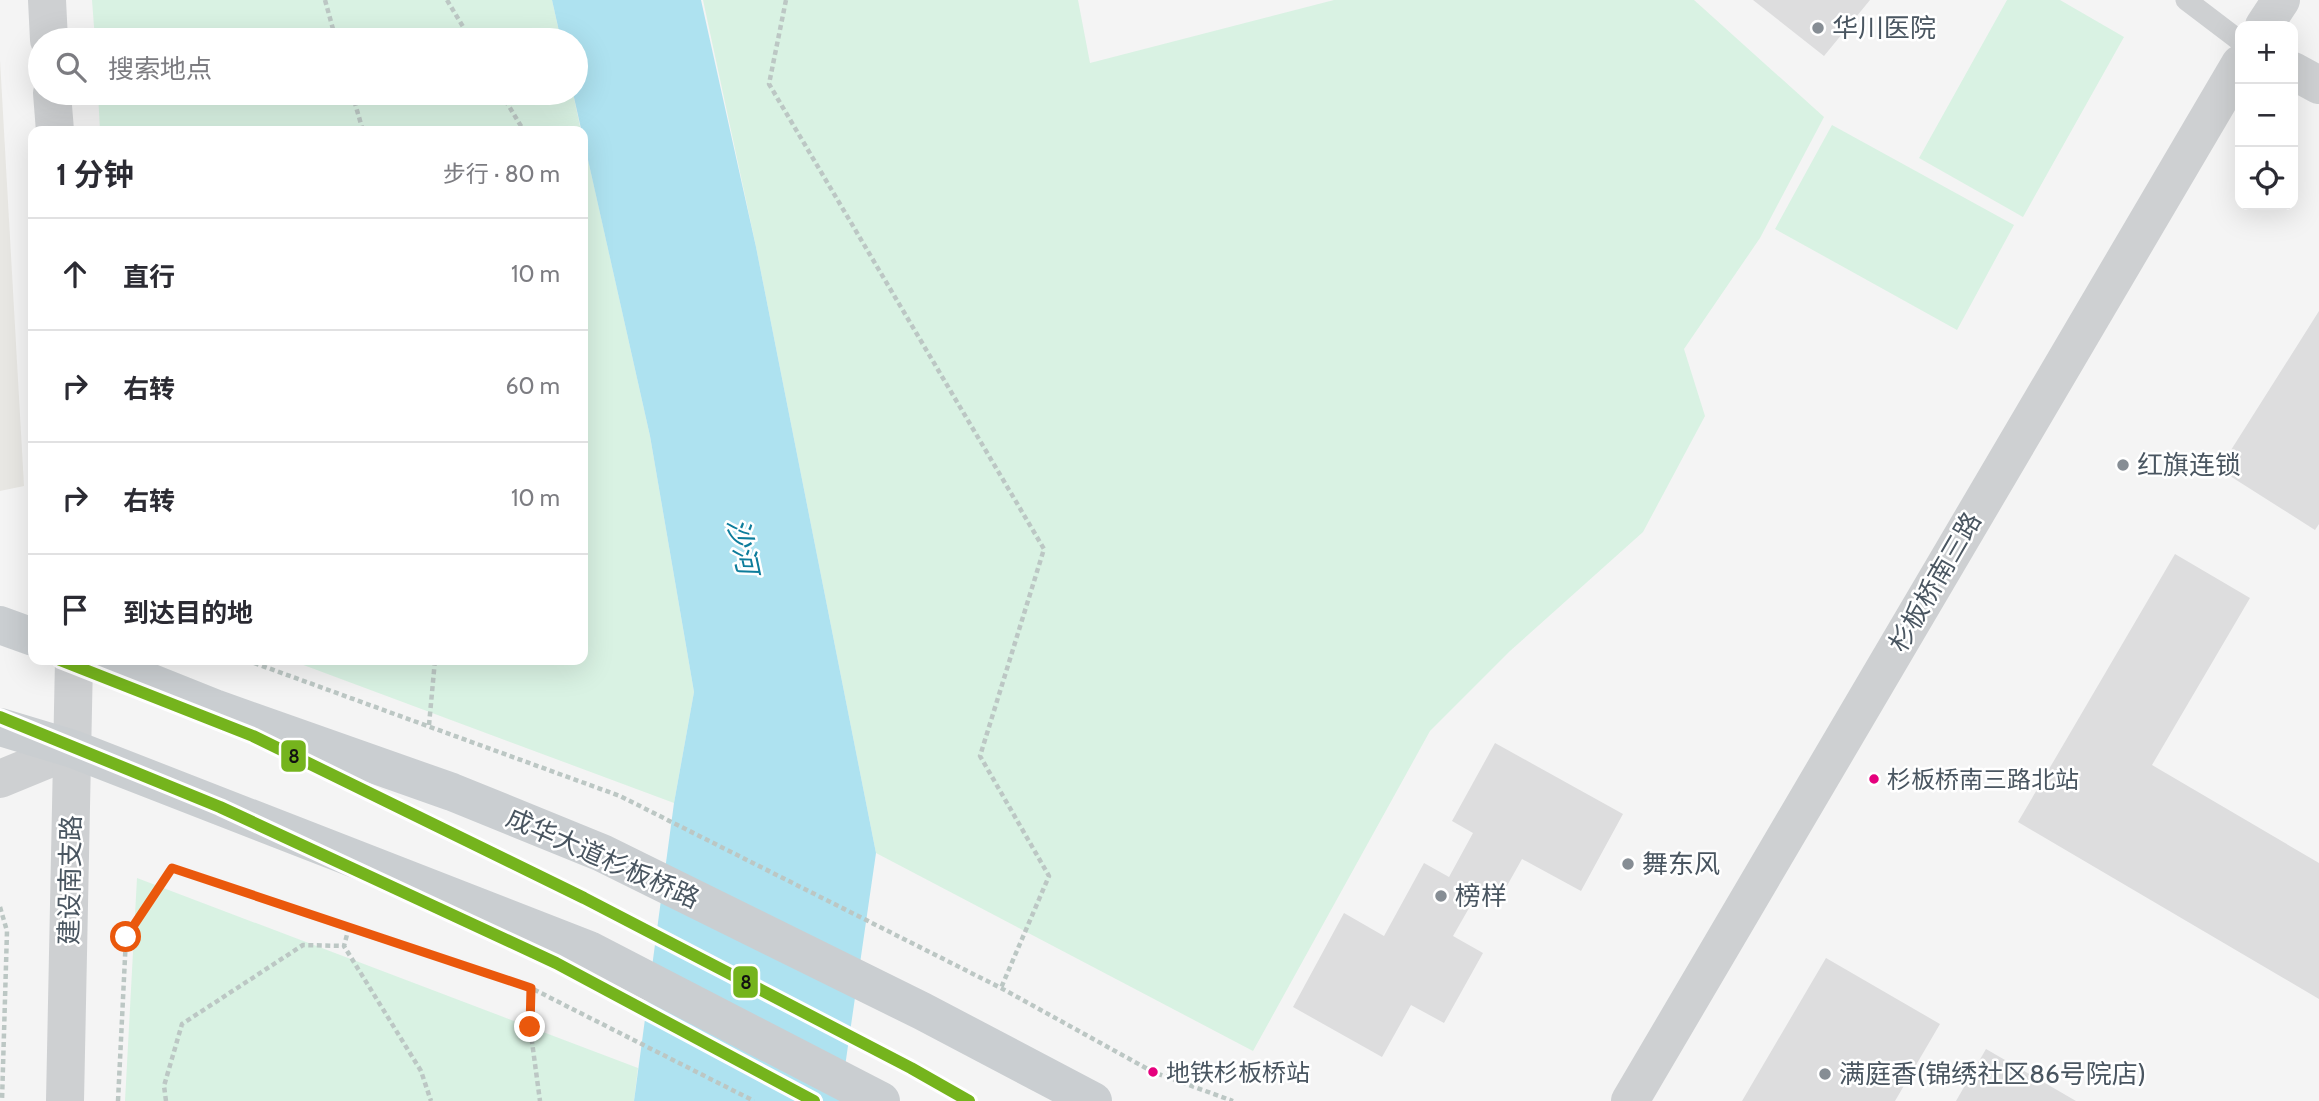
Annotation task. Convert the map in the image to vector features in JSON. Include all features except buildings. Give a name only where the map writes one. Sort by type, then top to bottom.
[{"type":"main road","points":[[0,625],[28,635]]},
{"type":"main road","name":"成华大道杉板桥路","points":[[106,665],[214,708],[452,792],[601,853],[922,1011],[1093,1101]]},
{"type":"main road","points":[[0,727],[73,749],[589,950],[881,1101]]},
{"type":"street","points":[[47,0],[49,28]]},
{"type":"street","points":[[2267,21],[2281,0]]},
{"type":"street","name":"杉板桥南三路","points":[[1630,1101],[2235,72]]},
{"type":"street","points":[[2298,74],[2319,85]]},
{"type":"street","points":[[53,105],[55,126]]},
{"type":"street","name":"建设南支路","points":[[65,1101],[74,665]]},
{"type":"street","points":[[0,779],[73,749]]},
{"type":"lane","points":[[2186,0],[2235,37]]},
{"type":"path","points":[[325,0],[333,28]]},
{"type":"path","points":[[447,0],[464,28]]},
{"type":"path","points":[[786,0],[769,84],[1044,549],[980,756],[1049,876],[1001,988]]},
{"type":"path","points":[[355,105],[362,126]]},
{"type":"path","points":[[508,105],[521,126]]},
{"type":"path","points":[[260,665],[620,796],[1001,988],[1153,1072],[1233,1101]]},
{"type":"path","points":[[429,725],[435,665]]},
{"type":"path","points":[[118,1101],[126,937],[172,868],[531,988],[754,1101]]},
{"type":"path","points":[[0,907],[7,930],[2,1101]]},
{"type":"path","points":[[349,928],[344,946],[421,1071],[431,1101]]},
{"type":"path","points":[[166,1101],[164,1086],[182,1024],[303,945],[344,946]]},
{"type":"path","points":[[531,988],[530,1027],[540,1101]]},
{"type":"shaded area","points":[[0,60],[24,486],[0,491]]},
{"type":"green space","points":[[92,0],[552,0],[558,28],[94,28]]},
{"type":"green space","points":[[703,0],[1078,0],[1090,63],[1334,0],[1694,0],[1824,117],[1760,238],[1684,349],[1705,416],[1643,532],[1510,651],[1430,731],[1253,1051],[876,853],[756,247]]},
{"type":"green space","points":[[2007,0],[2060,0],[2124,37],[2023,217],[1919,158]]},
{"type":"green space","points":[[99,105],[576,105],[580,126],[100,126]]},
{"type":"green space","points":[[1832,125],[2014,225],[1957,330],[1775,229]]},
{"type":"green space","points":[[588,159],[650,436],[694,692],[674,803],[303,665],[588,665]]},
{"type":"green space","points":[[137,878],[638,1068],[634,1101],[125,1101]]},
{"type":"water","name":"沙河","points":[[552,0],[701,0],[756,247],[876,853],[840,1101],[634,1101],[674,803],[694,692],[650,436],[588,160],[588,126],[580,126],[576,105],[588,105],[588,28],[558,28]]},
{"type":"transit line","name":"8","points":[[73,665],[253,736],[584,898],[911,1068],[969,1101]]},
{"type":"transit line","name":"8","points":[[0,717],[220,807],[556,963],[814,1101]]},
{"type":"place","name":"华川医院","points":[[1818,28]]},
{"type":"place","name":"红旗连锁","points":[[2123,465]]},
{"type":"place","name":"杉板桥南三路北站","points":[[1874,779]]},
{"type":"place","name":"舞东风","points":[[1628,864]]},
{"type":"place","name":"榜样","points":[[1441,896]]},
{"type":"place","name":"地铁杉板桥站","points":[[1153,1072]]},
{"type":"place","name":"满庭香(锦绣社区86号院店)","points":[[1825,1074]]},
{"type":"route","points":[[126,937],[172,868],[531,988],[530,1027]]}]
